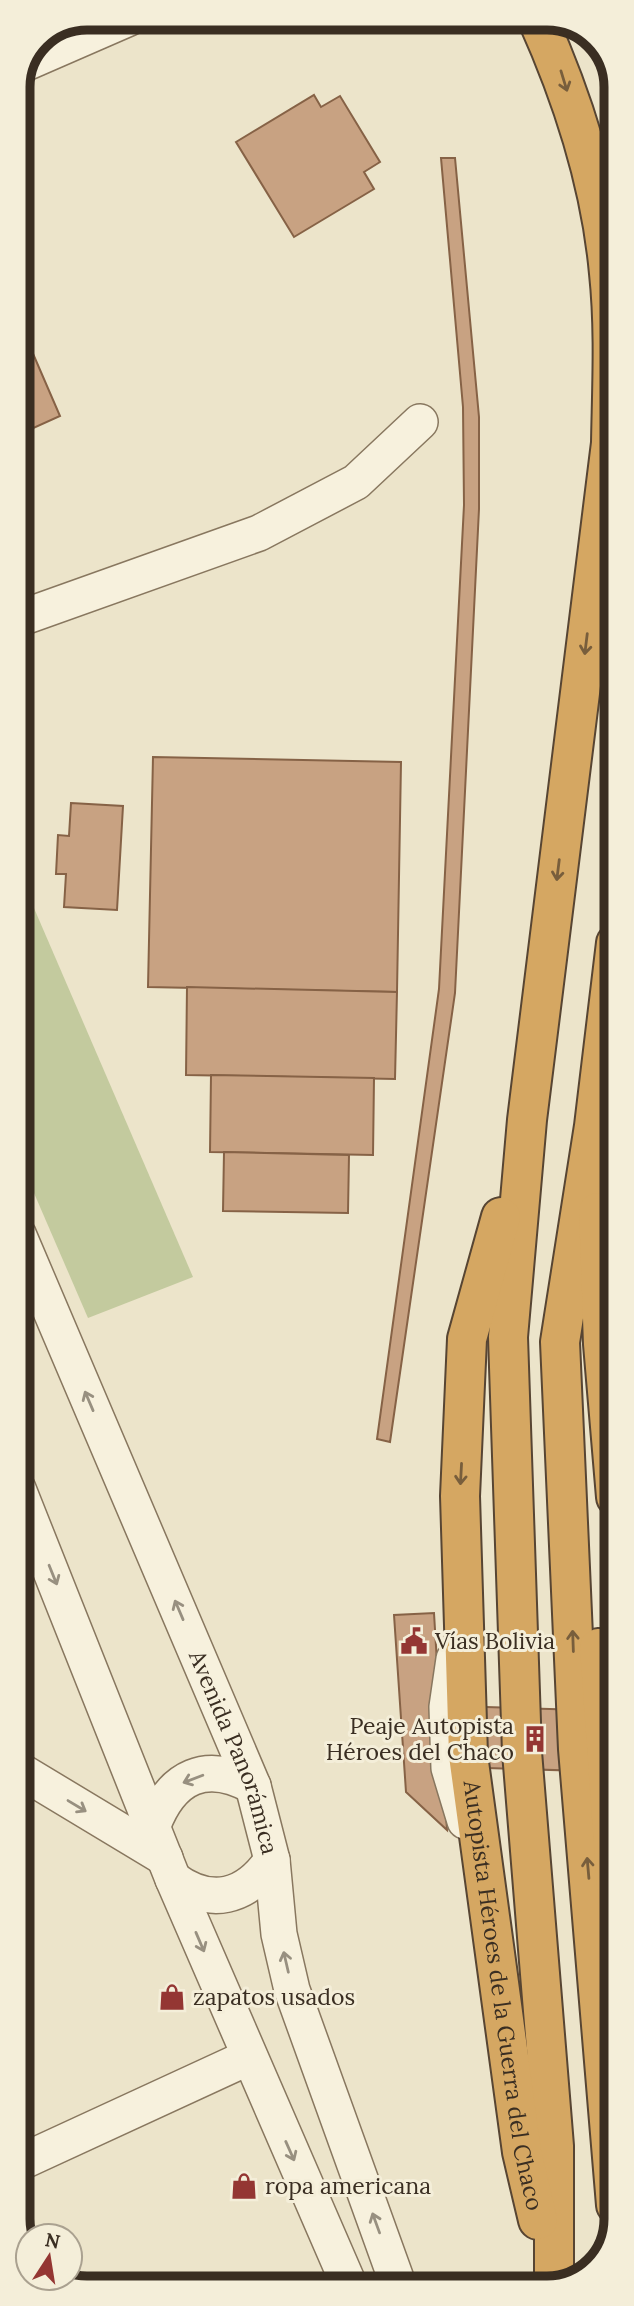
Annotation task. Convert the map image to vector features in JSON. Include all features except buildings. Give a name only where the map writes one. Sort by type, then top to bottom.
[{"type":"highway","name":"Autopista Héroes de la Guerra del Chaco","points":[[543,30],[561,70],[598,195],[604,234]]},
{"type":"highway","name":"Autopista Héroes de la Guerra del Chaco","points":[[554,2275],[554,2146],[522,1752],[508,1337],[527,1120],[604,499]]},
{"type":"highway","points":[[604,1043],[594,1126],[560,1342],[578,1749],[604,2053]]},
{"type":"highway","name":"Autopista Héroes de la Guerra del Chaco","points":[[527,1120],[467,1339],[460,1496],[468,1755],[522,2152],[551,2276]]},
{"type":"highway","points":[[594,1126],[604,1195]]},
{"type":"highway","points":[[594,1126],[604,1356]]},
{"type":"highway","points":[[594,1126],[579,1352],[604,1714]]},
{"type":"street","points":[[38,58],[101,30]]},
{"type":"street","points":[[30,615],[259,533],[356,482],[420,422]]},
{"type":"street","name":"Avenida Panorámica","points":[[30,1262],[253,1786],[272,1860],[279,1934],[292,1990],[394,2273]]},
{"type":"street","points":[[30,1519],[169,1869],[249,2057],[336,2276]]},
{"type":"street","points":[[153,1825],[162,1801],[176,1786],[194,1776],[215,1773],[235,1776],[253,1786]]},
{"type":"street","points":[[30,1777],[169,1869],[186,1889],[205,1895],[225,1895],[244,1889],[260,1877],[272,1860]]},
{"type":"street","points":[[30,2158],[249,2057]]},
{"type":"green space","points":[[30,899],[193,1277],[88,1318],[30,1184]]},
{"type":"place","name":"Vías Bolivia","points":[[414,1641]]},
{"type":"place","name":"Peaje Autopista Héroes del Chaco","points":[[535,1739]]},
{"type":"place","name":"zapatos usados","points":[[172,1997]]},
{"type":"place","name":"ropa americana","points":[[244,2186]]}]
